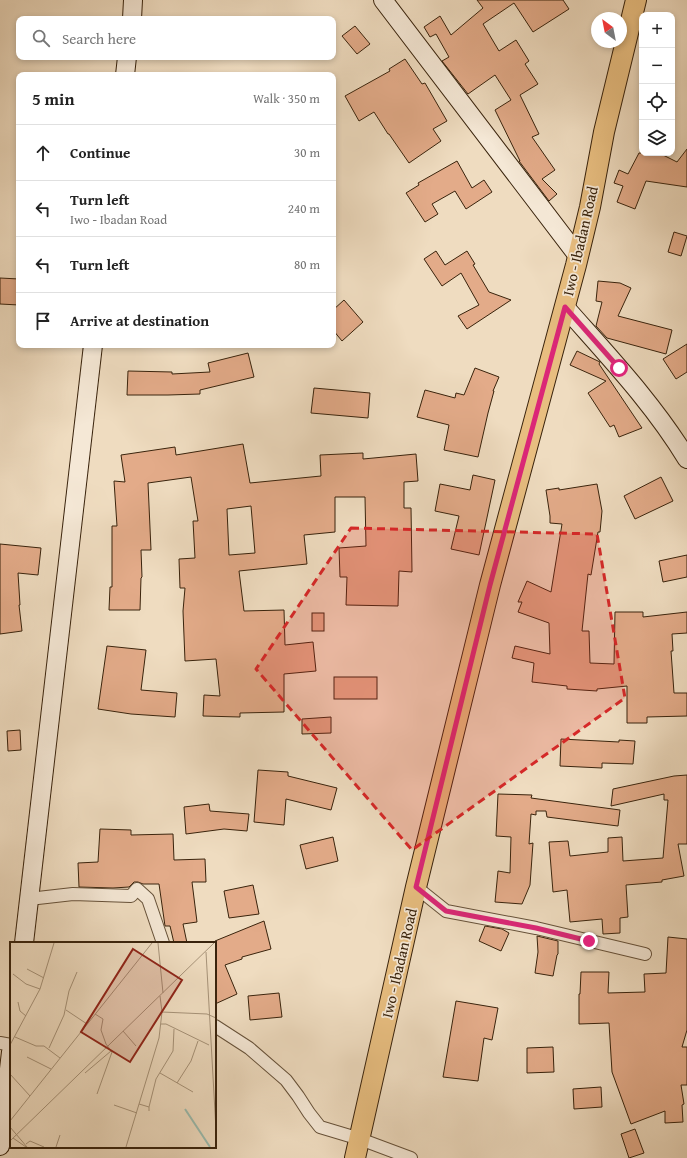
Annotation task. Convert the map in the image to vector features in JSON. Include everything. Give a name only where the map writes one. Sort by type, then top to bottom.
[{"type":"main road","name":"Iwo - Ibadan Road","points":[[358,1149],[416,887],[490,585],[578,256],[590,207],[604,132],[636,0]]},
{"type":"street","points":[[132,16],[133,0]]},
{"type":"street","points":[[383,0],[578,256]]},
{"type":"street","points":[[125,72],[127,60]]},
{"type":"street","points":[[565,307],[619,368],[659,417],[687,458]]},
{"type":"street","points":[[24,942],[93,348]]},
{"type":"street","points":[[416,887],[446,911],[536,928],[645,954]]},
{"type":"street","points":[[29,899],[73,894],[131,896],[137,890],[148,899],[163,942]]},
{"type":"street","points":[[216,1027],[249,1048],[286,1080],[320,1127],[358,1149],[411,1158]]},
{"type":"street","points":[[0,1043],[10,1045]]},
{"type":"street","points":[[0,1146],[10,1061]]},
{"type":"highlighted area","points":[[351,528],[597,534],[625,698],[412,850],[256,669]]},
{"type":"building","points":[[477,0],[563,0],[569,9],[533,32],[514,3],[483,24],[499,51],[516,40],[529,61],[525,64],[538,84],[520,95],[539,134],[532,137],[555,170],[542,179],[557,194],[549,201],[519,161],[495,110],[511,100],[495,75],[468,94],[442,61],[449,57],[436,34],[430,37],[424,27],[440,16],[451,35],[483,8]]},
{"type":"building","points":[[355,26],[370,44],[357,54],[342,36]]},
{"type":"building","points":[[405,59],[422,84],[425,83],[447,121],[433,129],[441,141],[409,163],[374,112],[359,121],[345,96],[390,71],[389,69]]},
{"type":"building","points":[[687,149],[687,187],[646,181],[635,209],[617,202],[623,186],[614,183],[619,170],[628,174],[639,153],[639,156],[665,156],[677,162]]},
{"type":"building","points":[[457,161],[472,188],[484,180],[492,192],[466,209],[455,191],[432,204],[438,214],[425,222],[406,193],[419,185],[418,183]]},
{"type":"building","points":[[674,232],[687,236],[681,256],[668,252]]},
{"type":"building","points":[[436,251],[445,265],[467,251],[475,264],[473,265],[489,292],[511,300],[467,329],[458,316],[479,305],[461,273],[442,286],[424,259]]},
{"type":"building","points":[[0,278],[16,279],[16,305],[0,304]]},
{"type":"building","points":[[598,281],[620,283],[631,288],[618,316],[672,330],[666,354],[607,338],[596,326],[602,302],[596,301]]},
{"type":"building","points":[[344,300],[363,322],[342,341],[336,334],[336,307]]},
{"type":"building","points":[[687,344],[687,372],[676,379],[663,359]]},
{"type":"building","points":[[577,351],[600,362],[599,364],[642,428],[619,437],[614,425],[610,427],[588,393],[606,381],[570,365]]},
{"type":"building","points":[[248,353],[254,377],[200,390],[200,394],[127,395],[128,371],[172,372],[172,374],[210,372],[208,363]]},
{"type":"building","points":[[475,368],[499,377],[493,391],[478,457],[444,450],[449,425],[417,417],[425,390],[455,398],[456,393],[464,395]]},
{"type":"building","points":[[314,388],[370,393],[368,418],[311,413]]},
{"type":"building","points":[[243,444],[250,483],[321,476],[320,455],[363,453],[363,459],[416,454],[418,481],[404,482],[404,508],[411,508],[412,572],[399,571],[398,606],[346,605],[347,577],[340,577],[339,548],[366,546],[365,497],[335,497],[335,532],[304,535],[307,564],[239,571],[244,611],[284,610],[285,645],[313,642],[316,671],[284,674],[284,712],[240,713],[240,717],[203,716],[204,695],[220,696],[216,659],[185,661],[183,611],[185,588],[180,588],[179,559],[195,558],[193,521],[198,521],[191,477],[148,483],[151,550],[141,550],[142,577],[140,610],[109,610],[110,587],[112,587],[112,526],[117,526],[114,481],[125,482],[121,455],[175,447],[176,455]],"holes":[[[251,506],[255,553],[229,555],[227,509]]]},
{"type":"building","points":[[473,475],[495,480],[479,555],[451,549],[459,516],[435,511],[440,484],[470,490]]},
{"type":"building","points":[[661,477],[673,501],[635,519],[624,496]]},
{"type":"building","points":[[597,484],[602,511],[600,532],[598,532],[591,575],[588,574],[582,631],[589,631],[590,663],[614,664],[615,612],[643,612],[643,617],[687,612],[687,633],[672,634],[673,651],[671,651],[674,693],[687,693],[687,716],[647,717],[647,723],[627,723],[627,686],[597,689],[597,691],[567,689],[567,686],[532,682],[534,663],[512,658],[515,646],[550,654],[549,623],[518,612],[522,602],[518,602],[527,581],[551,592],[562,524],[550,523],[546,490],[559,488],[559,490]]},
{"type":"building","points":[[0,544],[41,548],[38,575],[18,573],[19,605],[22,631],[0,634]]},
{"type":"building","points":[[687,555],[687,577],[663,582],[659,561]]},
{"type":"building","points":[[312,613],[324,613],[324,631],[312,631]]},
{"type":"building","points":[[107,646],[146,650],[141,690],[177,693],[175,717],[131,714],[98,709]]},
{"type":"building","points":[[334,677],[377,677],[377,699],[334,699]]},
{"type":"building","points":[[331,717],[331,733],[302,734],[302,719]]},
{"type":"building","points":[[20,730],[21,750],[8,751],[7,731]]},
{"type":"building","points":[[561,739],[619,742],[619,740],[635,741],[633,764],[602,763],[602,768],[560,766]]},
{"type":"building","points":[[258,770],[288,772],[288,776],[337,788],[331,810],[286,799],[284,825],[254,822]]},
{"type":"building","points":[[687,775],[687,844],[678,844],[684,876],[662,880],[662,882],[626,885],[628,917],[620,918],[620,933],[603,934],[602,919],[570,922],[567,890],[553,892],[549,842],[568,841],[570,856],[608,852],[608,838],[622,837],[623,861],[663,858],[668,800],[664,800],[664,794],[611,806],[613,789],[674,776]]},
{"type":"building","points":[[498,794],[532,795],[531,798],[620,810],[618,826],[547,817],[546,811],[536,811],[536,815],[531,814],[529,844],[533,843],[530,885],[522,904],[495,902],[498,871],[510,873],[511,837],[496,836]]},
{"type":"building","points":[[209,804],[210,811],[249,814],[247,831],[224,829],[186,834],[184,807]]},
{"type":"building","points":[[100,829],[131,830],[131,835],[173,834],[174,860],[205,859],[206,882],[192,882],[197,922],[183,924],[187,942],[174,942],[170,926],[165,926],[159,884],[143,884],[134,882],[129,887],[79,887],[78,863],[98,862]]},
{"type":"building","points":[[333,837],[338,861],[306,869],[300,845]]},
{"type":"building","points":[[253,885],[259,914],[229,918],[224,891]]},
{"type":"building","points":[[264,921],[271,949],[242,957],[242,959],[225,965],[237,994],[216,1004],[216,942],[215,941]]},
{"type":"building","points":[[485,926],[502,929],[509,933],[501,951],[479,941]]},
{"type":"building","points":[[537,936],[558,941],[558,954],[553,976],[535,973],[538,952]]},
{"type":"building","points":[[668,937],[687,939],[687,1030],[682,1047],[687,1047],[687,1085],[681,1085],[684,1104],[682,1105],[683,1122],[665,1123],[665,1111],[631,1124],[612,1072],[609,1023],[579,1024],[581,972],[609,972],[608,993],[645,992],[644,974],[666,973]]},
{"type":"building","points":[[279,993],[282,1017],[250,1020],[248,996]]},
{"type":"building","points":[[456,1001],[498,1008],[492,1040],[484,1038],[478,1081],[443,1077]]},
{"type":"building","points":[[553,1047],[554,1072],[527,1073],[527,1048]]},
{"type":"building","points":[[601,1087],[602,1107],[574,1109],[573,1089]]},
{"type":"building","points":[[635,1129],[644,1153],[629,1158],[621,1134]]},
{"type":"route","points":[[589,941],[536,928],[446,911],[416,887],[490,585],[565,307],[619,368]]}]
